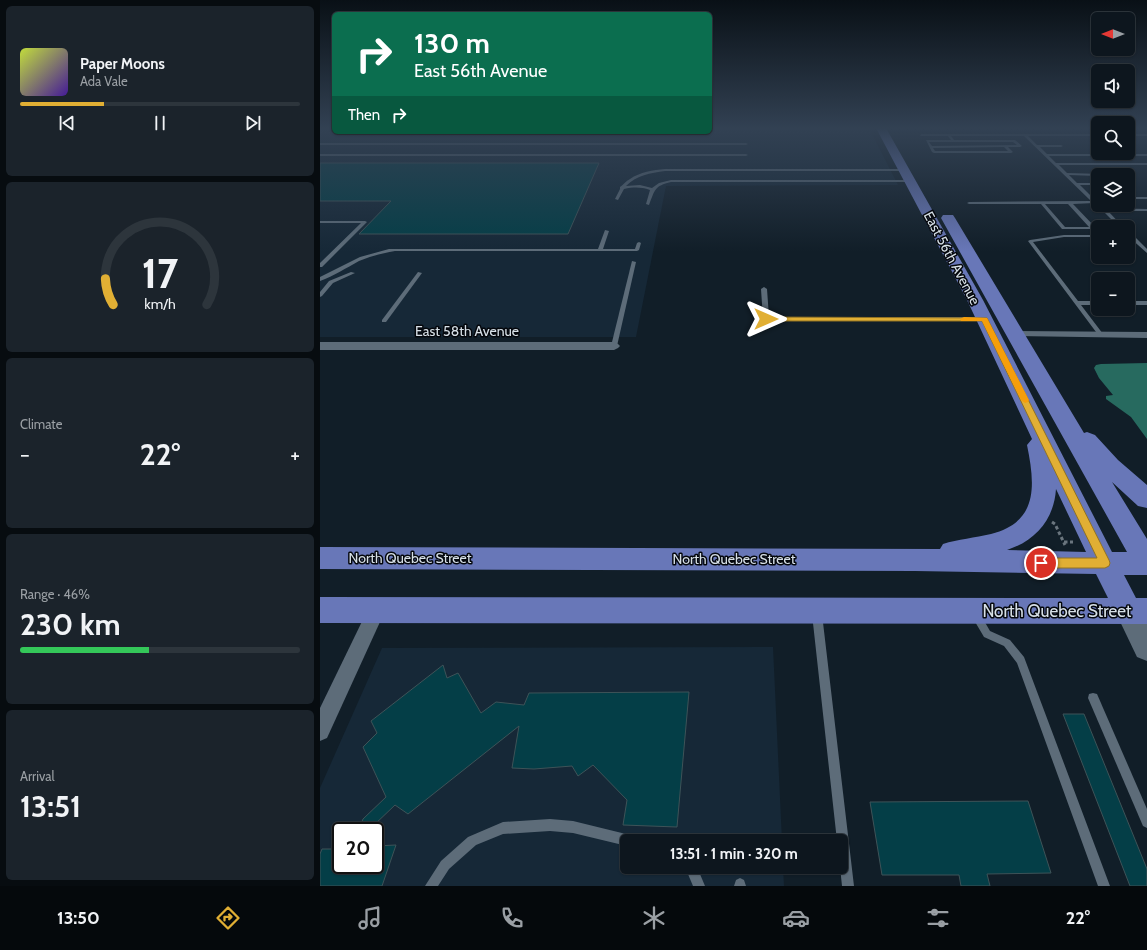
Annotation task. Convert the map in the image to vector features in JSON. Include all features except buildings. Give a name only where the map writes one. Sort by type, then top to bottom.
[{"type":"main road","name":"East 56th Avenue","points":[[911,169],[937,228],[984,319],[1105,563],[1138,611],[1147,648]]},
{"type":"main road","name":"East 56th Avenue","points":[[942,207],[1147,564]]},
{"type":"main road","points":[[1060,412],[1110,466],[1147,499]]},
{"type":"main road","points":[[874,560],[980,547],[1011,538],[1023,530],[1037,514],[1042,504],[1044,494],[1044,472],[1031,413]]},
{"type":"main road","name":"North Quebec Street","points":[[320,558],[874,560],[1147,564]]},
{"type":"main road","name":"North Quebec Street","points":[[320,610],[1138,611]]},
{"type":"street","points":[[1015,334],[1147,334]]},
{"type":"street","name":"East 58th Avenue","points":[[320,346],[614,346]]},
{"type":"street","points":[[320,731],[325,709],[376,611]]},
{"type":"lane","points":[[617,199],[621,188],[626,182],[649,172],[665,170],[773,169]]},
{"type":"lane","points":[[648,204],[651,189],[659,183],[671,180],[747,181],[874,169]]},
{"type":"lane","points":[[1061,169],[1091,198]]},
{"type":"lane","points":[[746,170],[747,181]]},
{"type":"lane","points":[[1066,174],[1091,175]]},
{"type":"lane","points":[[1076,184],[1091,184]]},
{"type":"lane","points":[[621,188],[645,186],[651,189]]},
{"type":"lane","points":[[1135,198],[1147,198]]},
{"type":"lane","points":[[1042,203],[1064,228],[1093,228],[1069,202]]},
{"type":"lane","points":[[969,203],[1091,202]]},
{"type":"lane","points":[[1135,210],[1147,210]]},
{"type":"lane","points":[[1106,212],[1114,220]]},
{"type":"lane","points":[[320,222],[365,222],[320,266]]},
{"type":"lane","points":[[600,250],[607,231]]},
{"type":"lane","points":[[1091,236],[1064,236],[1030,241],[1101,334]]},
{"type":"lane","points":[[1135,241],[1147,252]]},
{"type":"lane","points":[[320,279],[338,272],[364,258],[378,253],[394,250],[637,250],[639,243]]},
{"type":"lane","points":[[614,346],[634,262]]},
{"type":"lane","points":[[320,295],[332,282],[353,273]]},
{"type":"lane","points":[[384,321],[420,273]]},
{"type":"lane","points":[[764,289],[766,319],[984,319]]},
{"type":"lane","points":[[1077,303],[1091,303]]},
{"type":"lane","points":[[1135,303],[1147,303]]},
{"type":"lane","points":[[973,610],[987,634],[1007,643],[1021,660],[1104,886]]},
{"type":"lane","points":[[817,611],[848,886]]},
{"type":"lane","points":[[1093,698],[1147,822]]},
{"type":"lane","points":[[431,886],[445,866],[472,842],[503,828],[550,825],[573,827],[620,839]]},
{"type":"lane","points":[[694,874],[699,886]]},
{"type":"path","points":[[1050,521],[1056,524],[1067,549]]},
{"type":"shaded area","points":[[320,169],[890,169],[898,185],[666,186],[636,337],[320,337]]},
{"type":"shaded area","points":[[1147,363],[1147,439],[1131,417],[1106,399],[1106,396],[1113,395],[1099,378],[1094,368],[1096,365],[1101,364]]},
{"type":"shaded area","points":[[773,647],[782,834],[620,834],[620,874],[783,874],[784,886],[320,886],[320,788],[382,648]]},
{"type":"slow traffic","points":[[964,319],[984,319],[1025,400]]},
{"type":"route","points":[[766,319],[984,319],[1105,563],[1041,563]]}]
